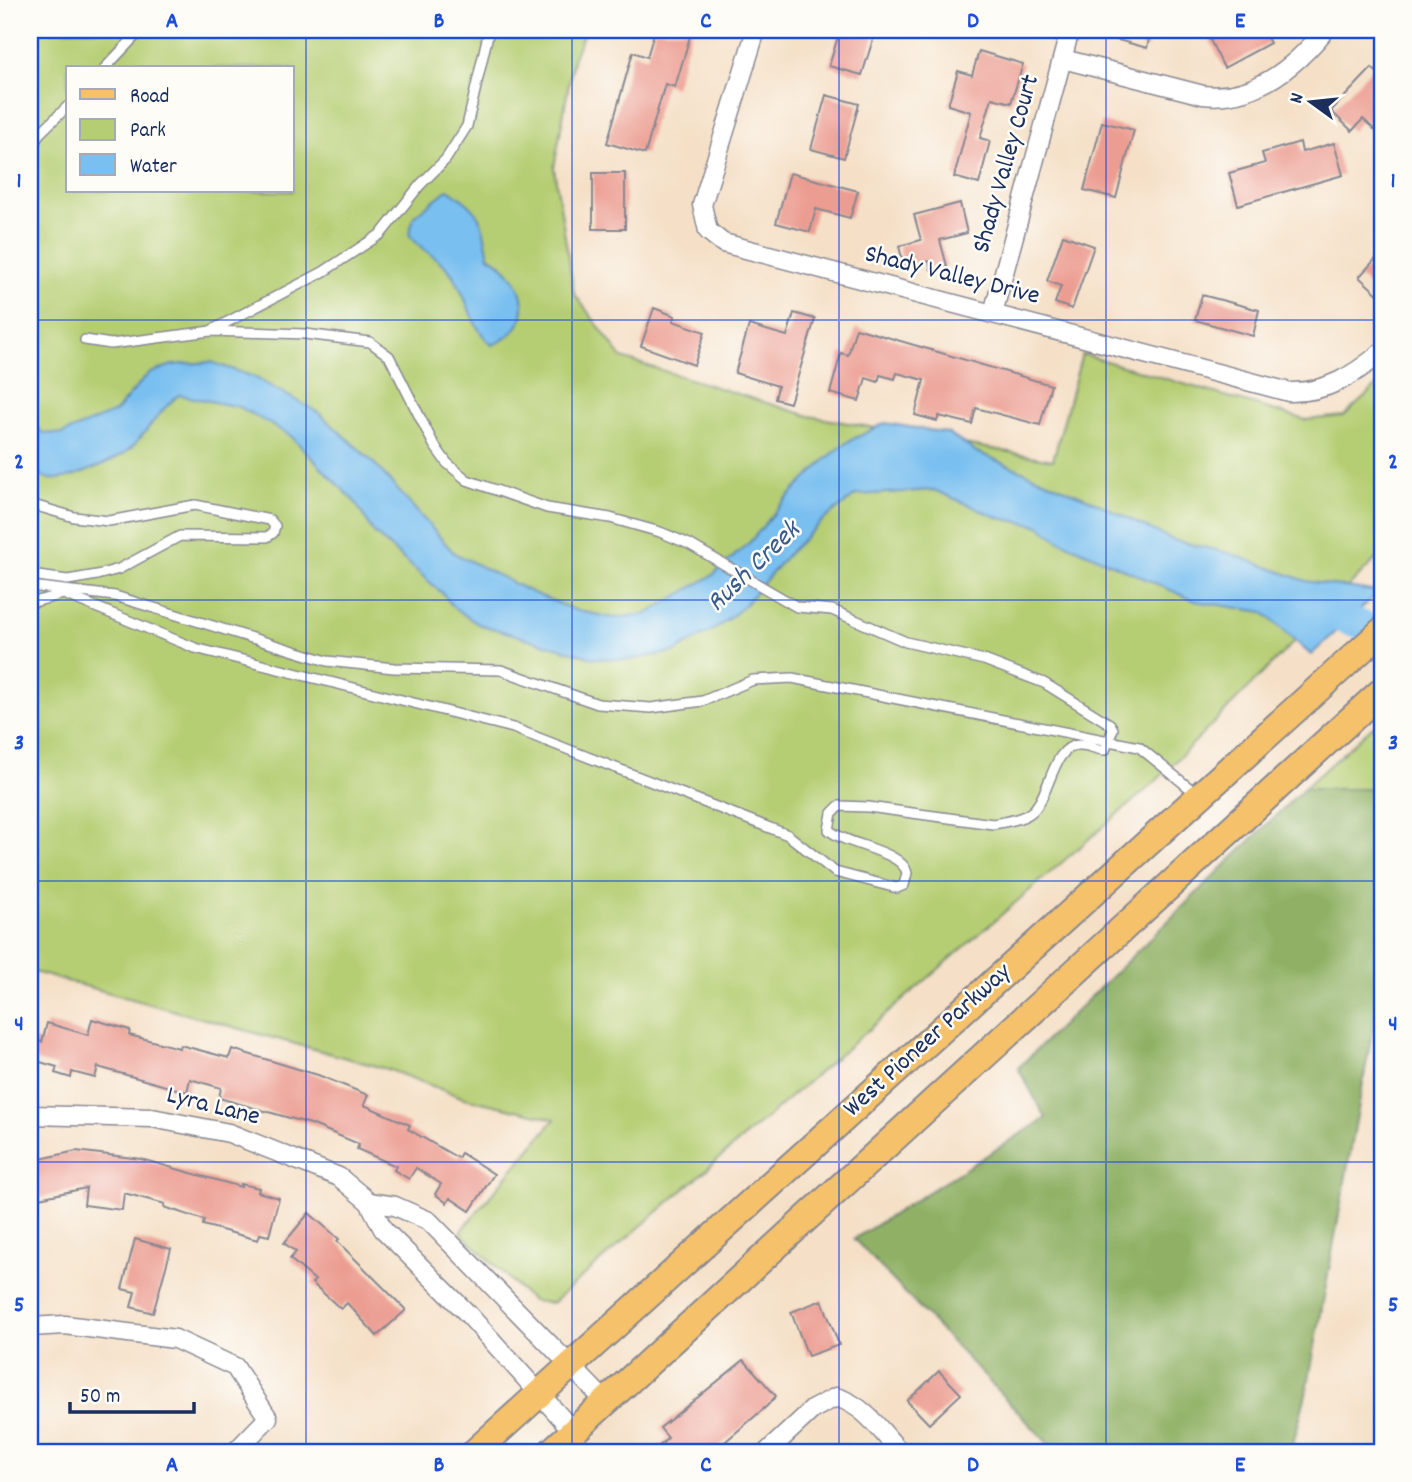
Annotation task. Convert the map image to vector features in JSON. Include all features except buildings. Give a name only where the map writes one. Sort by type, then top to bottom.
[{"type":"main road","name":"West Pioneer Parkway","points":[[475,1452],[1382,631]]},
{"type":"main road","name":"West Pioneer Parkway","points":[[551,1452],[1382,691]]},
{"type":"street","name":"Shady Valley Drive","points":[[755,30],[702,205],[703,221],[708,231],[723,243],[1289,392],[1310,392],[1330,386],[1355,374],[1382,352]]},
{"type":"street","name":"Shady Valley Court","points":[[993,313],[1070,30]]},
{"type":"street","points":[[1063,59],[1224,98],[1257,89],[1287,69],[1325,30]]},
{"type":"street","name":"Lyra Lane","points":[[30,1115],[152,1118],[229,1133],[340,1177],[369,1202],[383,1229],[468,1314],[573,1431]]},
{"type":"street","name":"Lyra Lane","points":[[369,1202],[395,1206],[429,1221],[605,1401]]},
{"type":"street","points":[[30,1327],[65,1325],[175,1339],[235,1367],[268,1418],[235,1452]]},
{"type":"street","points":[[767,1452],[813,1409],[836,1397],[850,1401],[861,1410],[900,1452]]},
{"type":"lane","points":[[107,66],[141,30]]},
{"type":"lane","points":[[211,331],[323,272],[381,234],[420,185],[446,159],[467,126],[489,30]]},
{"type":"lane","points":[[30,152],[39,134],[66,108]]},
{"type":"lane","points":[[30,603],[64,594],[195,648],[513,728],[788,835],[835,872],[897,888],[904,885],[907,873],[899,861],[880,851],[838,838],[829,830],[832,813],[839,806],[868,807],[993,824],[1007,821],[1031,813],[1044,798],[1054,766],[1068,750],[1078,744],[1105,750],[1113,729],[1110,724],[1044,684],[984,660],[906,642],[873,629],[848,615],[792,604],[660,532],[610,518],[547,508],[467,480],[447,463],[434,445],[390,356],[370,342],[305,334],[211,331],[111,344],[85,340]]},
{"type":"lane","points":[[30,504],[74,517],[110,521],[195,505],[270,520],[275,526],[273,533],[267,537],[180,536],[120,569],[97,575],[68,580],[30,575]]},
{"type":"lane","points":[[30,586],[115,596],[327,661],[394,668],[501,670],[598,704],[651,708],[703,701],[753,680],[792,678],[1139,747],[1200,796]]},
{"type":"green space","points":[[30,30],[585,30],[573,60],[554,168],[574,293],[622,358],[809,416],[1053,460],[1082,354],[1306,420],[1344,416],[1382,381],[1382,553],[1155,782],[552,1303],[532,1301],[460,1232],[555,1119],[464,1098],[390,1070],[30,971]]},
{"type":"green space","points":[[1382,718],[1382,789],[1303,789]]},
{"type":"green space","points":[[1303,789],[1382,789],[1382,978],[1307,1390],[1291,1452],[1056,1452],[854,1239],[1046,1118],[1018,1068]]},
{"type":"water","points":[[448,189],[468,203],[478,216],[489,256],[512,276],[523,302],[517,326],[507,337],[492,345],[478,328],[449,270],[409,234],[414,216]]},
{"type":"water","points":[[211,362],[254,377],[319,413],[373,462],[454,553],[531,592],[575,610],[614,618],[646,614],[713,575],[750,542],[784,501],[826,459],[847,442],[885,423],[947,433],[977,452],[1089,499],[1173,540],[1229,553],[1306,581],[1379,592],[1311,655],[1263,612],[1195,601],[1058,540],[1040,526],[999,518],[934,490],[856,495],[822,521],[788,554],[742,608],[718,627],[675,652],[629,660],[593,658],[478,624],[453,607],[443,594],[374,533],[355,502],[291,436],[239,407],[179,395],[165,407],[131,448],[104,464],[57,479],[49,479],[30,468],[30,420],[43,433],[62,434],[115,412],[148,374],[172,365]]},
{"type":"waterway","name":"Rush Creek","points":[[1310,606],[1382,633]]}]
